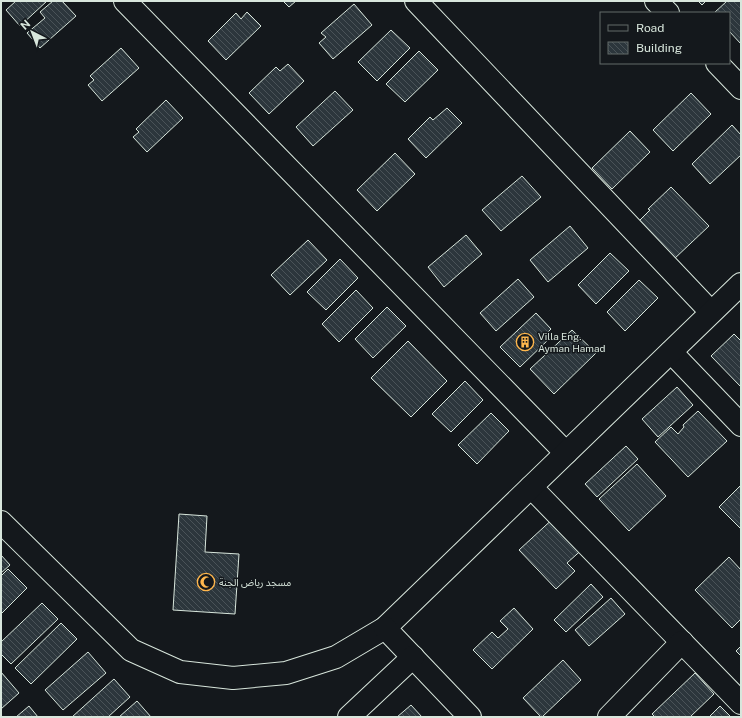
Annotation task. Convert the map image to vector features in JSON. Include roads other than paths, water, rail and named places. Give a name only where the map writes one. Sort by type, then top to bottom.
[{"type":"street","points":[[125,1],[566,453]]},
{"type":"street","points":[[416,1],[711,312]]},
{"type":"street","points":[[656,1],[667,12]]},
{"type":"street","points":[[717,64],[741,88]]},
{"type":"street","points":[[1,522],[131,650],[180,672],[233,678],[286,673],[336,657],[385,628],[741,284]]},
{"type":"street","points":[[671,352],[741,425]]},
{"type":"street","points":[[531,487],[741,703]]},
{"type":"street","points":[[385,628],[470,717]]},
{"type":"street","points":[[609,717],[682,642]]},
{"type":"street","points":[[349,717],[413,657]]},
{"type":"place","name":"Villa Eng. Ayman Hamad","points":[[525,342]]},
{"type":"place","name":"مسجد رياض الجنة","points":[[206,582]]}]
